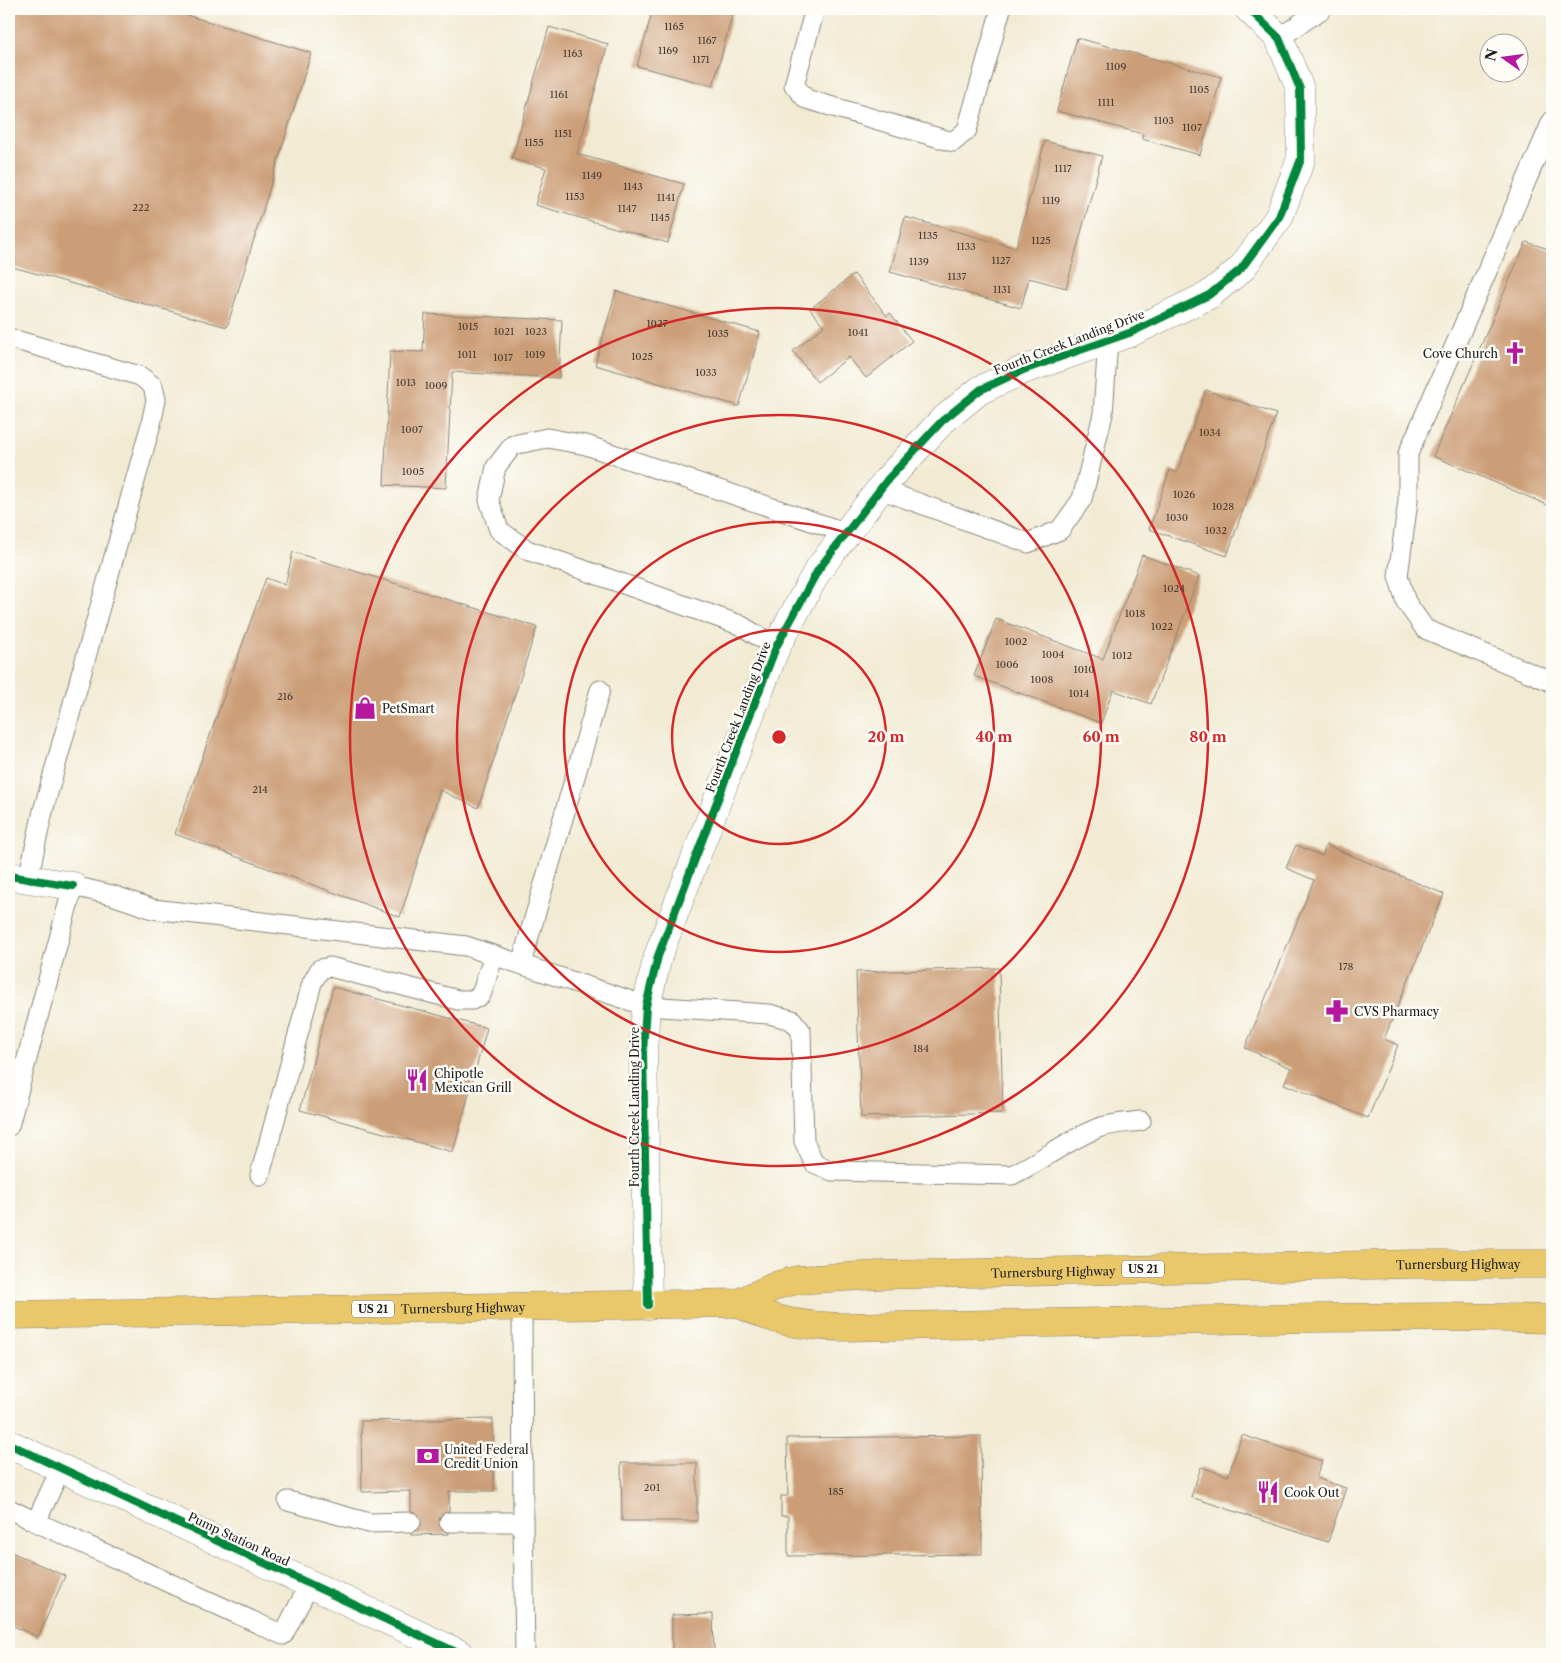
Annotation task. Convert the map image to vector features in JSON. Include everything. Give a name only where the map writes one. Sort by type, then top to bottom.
[{"type":"main road","name":"Turnersburg Highway","points":[[9,1315],[738,1303],[778,1284],[797,1280],[846,1276],[1287,1266],[1552,1264]]},
{"type":"main road","name":"Turnersburg Highway","points":[[738,1303],[756,1313],[779,1321],[808,1326],[842,1328],[1317,1318],[1450,1317],[1552,1319]]},
{"type":"street","name":"Fourth Creek Landing Drive","points":[[648,1305],[643,1052],[646,1006],[658,956],[776,647],[818,570],[880,489],[942,421],[980,390],[1023,370],[1132,332],[1209,295],[1241,270],[1279,217],[1301,159],[1300,89],[1279,38],[1249,9]]},
{"type":"street","points":[[19,878],[73,886]]},
{"type":"street","name":"Pump Station Road","points":[[9,1444],[460,1654]]},
{"type":"lane","points":[[815,9],[794,85],[806,99],[953,142],[967,130],[1001,9]]},
{"type":"lane","points":[[1279,38],[1322,9]]},
{"type":"lane","points":[[1552,121],[1408,454],[1408,501],[1398,576],[1406,602],[1425,628],[1552,682]]},
{"type":"lane","points":[[9,338],[140,376],[153,386],[156,400],[44,811],[19,878]]},
{"type":"lane","points":[[880,489],[1028,543],[1060,530],[1082,499],[1103,414],[1108,340]]},
{"type":"lane","points":[[776,647],[740,625],[527,550],[499,530],[489,500],[496,467],[514,445],[546,438],[576,443],[847,533]]},
{"type":"lane","points":[[522,964],[600,690]]},
{"type":"lane","points":[[9,1126],[73,886],[153,909],[466,946],[646,1006],[769,1014],[792,1020],[801,1031],[804,1141],[814,1163],[832,1171],[1012,1175],[1034,1164],[1064,1144],[1100,1127],[1141,1121]]},
{"type":"lane","points":[[260,1175],[312,983],[320,969],[330,967],[458,1000],[472,1000],[481,994],[494,955]]},
{"type":"lane","points":[[522,1307],[525,1654]]},
{"type":"lane","points":[[36,1522],[61,1468]]},
{"type":"lane","points":[[288,1501],[369,1523],[411,1522]]},
{"type":"lane","points":[[9,1509],[283,1635],[310,1584]]},
{"type":"lane","points":[[449,1522],[523,1522]]},
{"type":"building","points":[[9,9],[167,9],[311,53],[227,327],[9,266]]},
{"type":"building","points":[[653,9],[734,9],[713,86],[637,66]]},
{"type":"building","points":[[549,27],[608,44],[577,154],[684,184],[668,243],[535,205],[546,168],[512,159]]},
{"type":"building","points":[[1077,38],[1221,77],[1200,155],[1142,139],[1143,134],[1057,111]]},
{"type":"building","points":[[1045,141],[1102,156],[1066,288],[1029,278],[1021,308],[890,272],[905,217],[1016,248]]},
{"type":"building","name":"Cove Church","points":[[1526,242],[1552,250],[1552,507],[1433,456]]},
{"type":"building","points":[[854,274],[887,316],[890,313],[912,341],[866,378],[849,357],[817,382],[793,351],[824,326],[810,309]]},
{"type":"building","points":[[616,291],[760,332],[739,406],[595,365]]},
{"type":"building","points":[[425,314],[562,320],[559,378],[452,372],[446,488],[384,485],[390,351],[423,352]]},
{"type":"building","points":[[1206,390],[1276,414],[1227,556],[1149,529],[1170,470],[1177,473]]},
{"type":"building","name":"PetSmart","points":[[293,552],[537,627],[478,808],[440,790],[400,917],[175,834],[266,578],[285,585]]},
{"type":"building","points":[[1142,555],[1199,576],[1151,704],[1113,690],[1101,723],[974,676],[996,619],[1103,659]]},
{"type":"building","name":"CVS Pharmacy","points":[[1296,845],[1322,856],[1326,845],[1444,894],[1384,1039],[1398,1045],[1368,1118],[1284,1084],[1291,1068],[1245,1048],[1314,880],[1286,868]]},
{"type":"building","points":[[999,968],[1003,1113],[861,1117],[856,972]]},
{"type":"building","points":[[333,987],[487,1028],[453,1152],[300,1110]]},
{"type":"building","name":"United Federal Credit Union","points":[[493,1419],[494,1491],[449,1491],[449,1534],[411,1535],[411,1491],[362,1492],[361,1421]]},
{"type":"building","name":"Cook Out","points":[[1242,1435],[1322,1461],[1316,1478],[1346,1488],[1328,1542],[1191,1497],[1201,1467],[1228,1476]]},
{"type":"building","points":[[981,1436],[982,1554],[788,1556],[788,1516],[781,1516],[781,1496],[788,1496],[787,1438]]},
{"type":"building","points":[[621,1463],[697,1463],[697,1521],[622,1521]]},
{"type":"building","points":[[9,1551],[65,1576],[38,1637],[9,1624]]},
{"type":"building","points":[[713,1614],[714,1654],[672,1654],[672,1615]]},
{"type":"cycle path","points":[[648,1305],[643,1052],[646,1006],[658,956],[776,647],[818,570],[888,479],[942,421],[980,390],[1023,370],[1132,332],[1209,295],[1241,269],[1279,217],[1301,159],[1300,89],[1279,38],[1249,9]]},
{"type":"cycle path","points":[[9,876],[73,886]]},
{"type":"cycle path","points":[[9,1444],[460,1654]]},
{"type":"place","name":"Cove Church","points":[[1515,353]]},
{"type":"place","name":"PetSmart","points":[[365,708]]},
{"type":"place","name":"CVS Pharmacy","points":[[1337,1011]]},
{"type":"place","name":"Chipotle Mexican Grill","points":[[417,1080]]},
{"type":"place","name":"United Federal Credit Union","points":[[428,1456]]},
{"type":"place","name":"Cook Out","points":[[1268,1492]]}]
